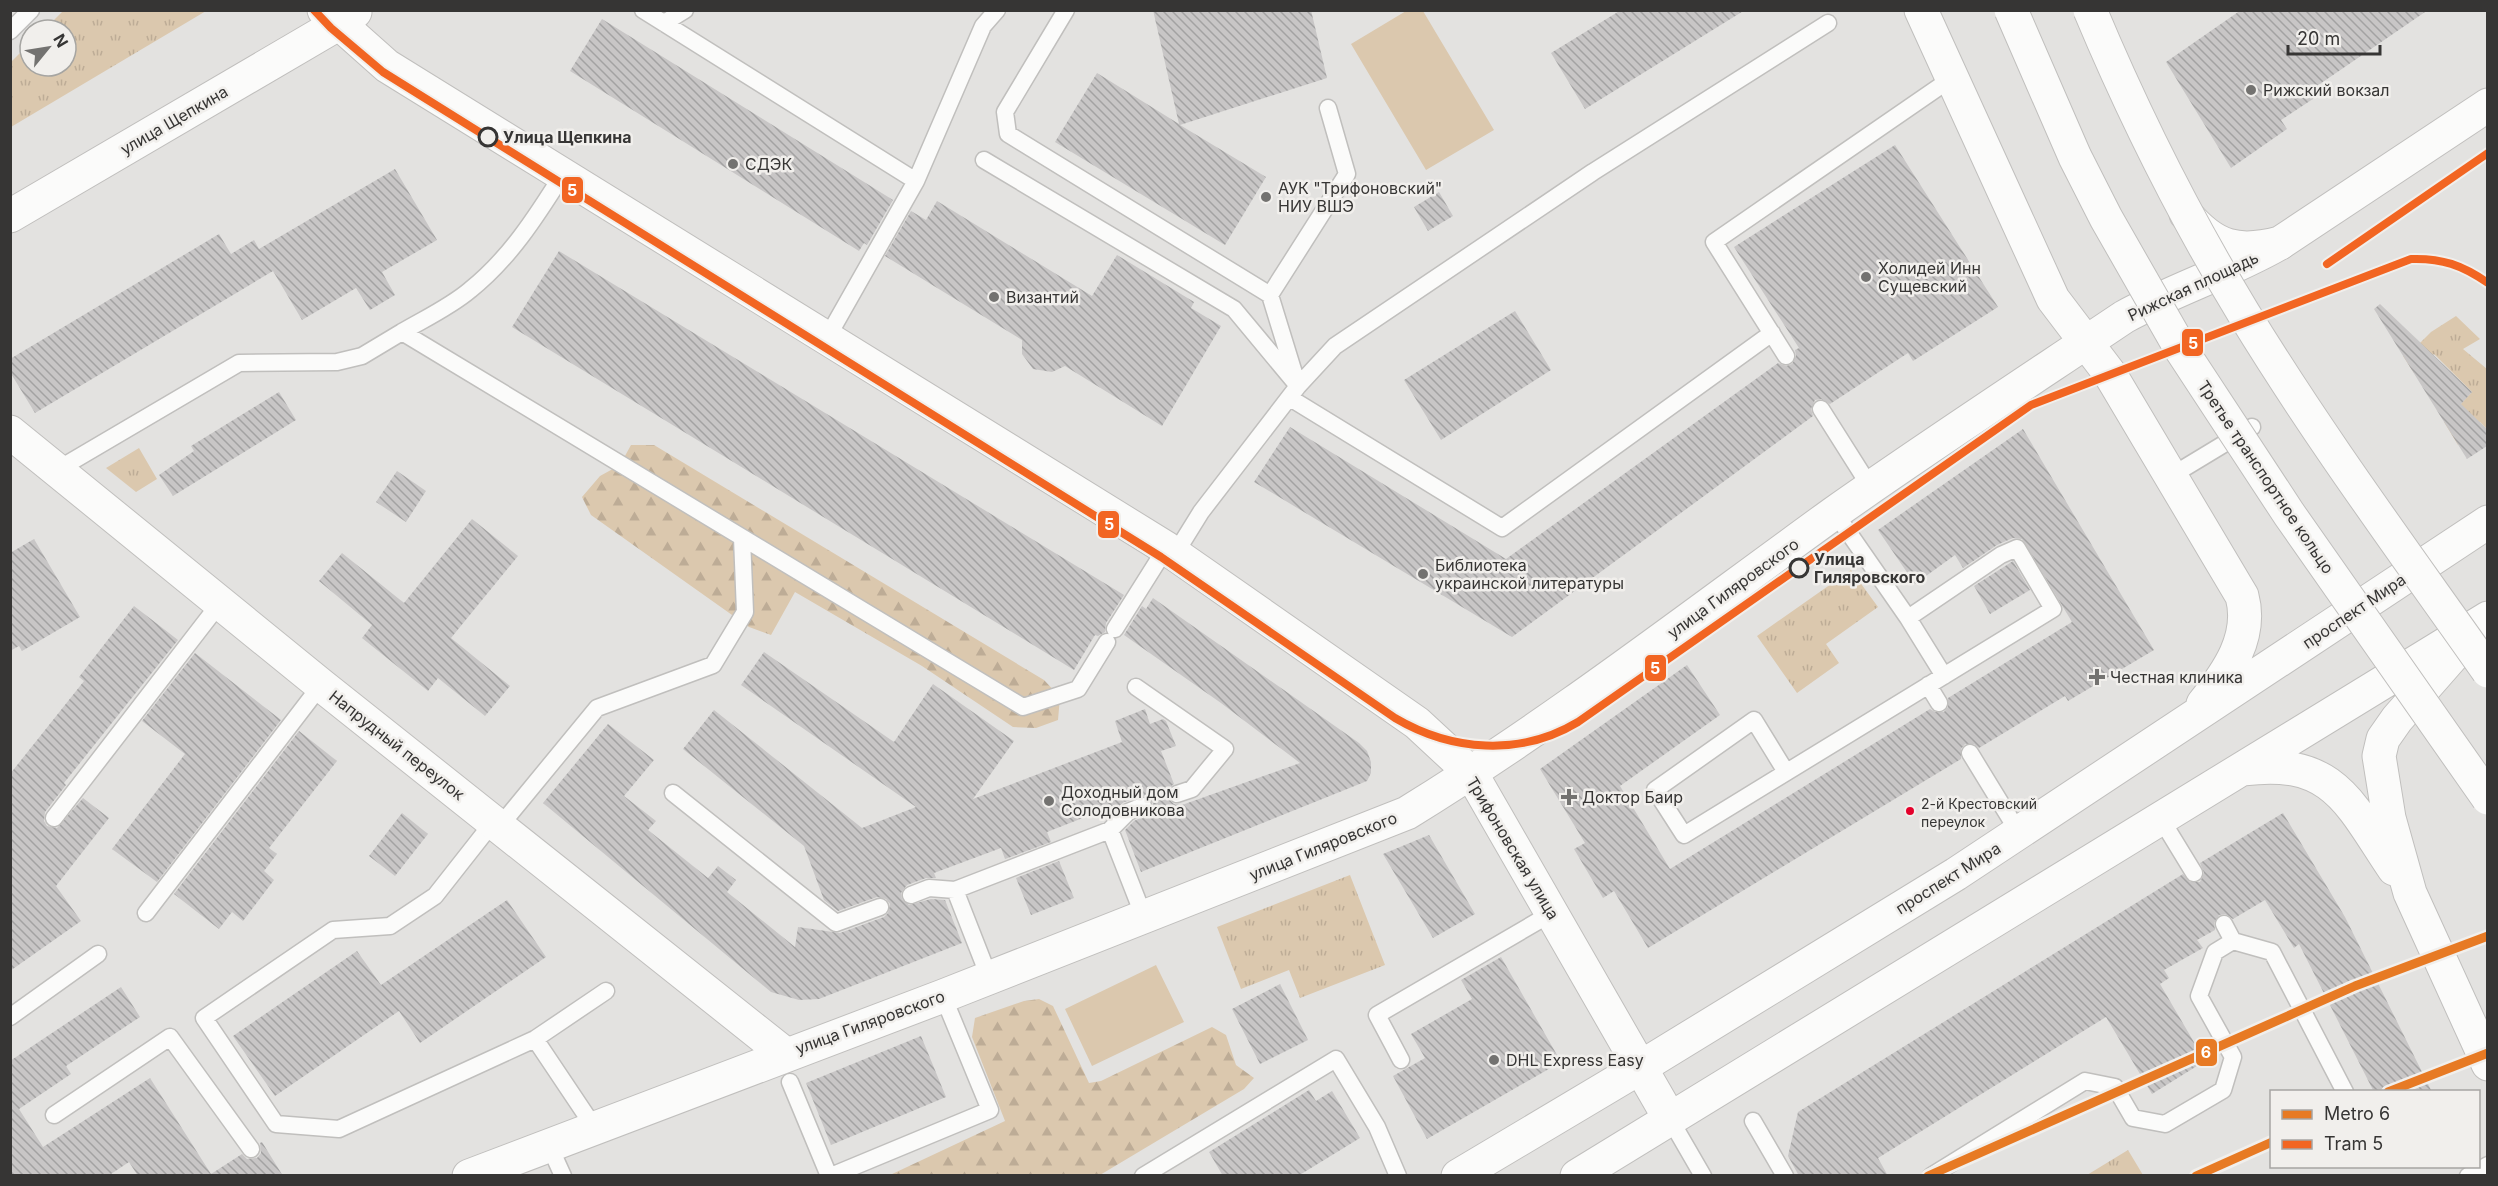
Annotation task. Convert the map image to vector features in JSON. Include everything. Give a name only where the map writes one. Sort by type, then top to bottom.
[{"type":"main road","points":[[1921,10],[2045,284],[2062,313],[2110,374],[2242,596],[2246,618],[2244,632],[2233,660],[2188,721]]},
{"type":"main road","name":"Третье транспортное кольцо","points":[[2011,10],[2075,157],[2112,228],[2182,351],[2289,514],[2487,798]]},
{"type":"main road","points":[[2088,10],[2164,179],[2183,209],[2211,237],[2235,248],[2255,250],[2280,243]]},
{"type":"main road","points":[[2088,10],[2170,184],[2244,314],[2299,399],[2487,671]]},
{"type":"main road","name":"Трифоновская улица","points":[[340,15],[387,66],[1171,551],[1416,723],[1471,773],[1671,1119]]},
{"type":"main road","name":"улица Щепкина","points":[[10,216],[340,15]]},
{"type":"main road","name":"Рижская площадь","points":[[2086,343],[2124,317],[2162,297],[2234,268],[2280,243],[2487,105]]},
{"type":"main road","name":"улица Гиляровского","points":[[469,1176],[594,1127],[787,1068],[989,977],[1407,813],[1471,773],[1685,623],[1835,513],[2086,343]]},
{"type":"main road","name":"Напрудный переулок","points":[[10,432],[321,685],[497,823],[787,1068]]},
{"type":"main road","name":"проспект Мира","points":[[1458,1176],[1641,1067],[2019,833],[2487,522]]},
{"type":"main road","points":[[1577,1176],[2486,619]]},
{"type":"main road","points":[[2410,893],[2382,786],[2379,756],[2383,739],[2397,718],[2486,619]]},
{"type":"main road","points":[[2242,769],[2263,766],[2288,767],[2319,776],[2333,786],[2368,830],[2410,893],[2478,1018],[2487,1064]]},
{"type":"lane","points":[[10,31],[32,10]]},
{"type":"lane","points":[[643,10],[916,181]]},
{"type":"lane","points":[[664,23],[685,10]]},
{"type":"lane","points":[[827,338],[916,181],[983,26],[997,10]]},
{"type":"lane","points":[[1066,10],[1005,112],[1008,134],[1270,295],[1294,392]]},
{"type":"lane","points":[[402,332],[1023,707],[1078,689],[1111,636],[1171,551],[1294,392],[1335,346],[1576,182],[1828,23]]},
{"type":"lane","points":[[1786,356],[1714,242],[1952,78]]},
{"type":"lane","points":[[1270,295],[1347,174],[1328,108]]},
{"type":"lane","points":[[984,160],[1234,309],[1294,392],[1502,528],[1772,333]]},
{"type":"lane","points":[[57,471],[239,363],[337,362],[362,356],[469,291],[506,256],[536,217],[563,174]]},
{"type":"lane","points":[[1821,410],[1871,488]]},
{"type":"lane","points":[[2171,476],[2252,427]]},
{"type":"lane","points":[[1835,513],[1908,618],[1944,676]]},
{"type":"lane","points":[[606,991],[535,1039],[339,1129],[276,1124],[204,1018],[333,930],[390,926],[435,896],[597,708],[713,665],[745,612],[742,538]]},
{"type":"lane","points":[[1786,772],[1754,720],[1655,790],[1684,835],[2053,609],[2017,548],[2001,555],[1908,618]]},
{"type":"lane","points":[[54,818],[220,603]]},
{"type":"lane","points":[[146,913],[321,685]]},
{"type":"lane","points":[[1928,686],[1939,703]]},
{"type":"lane","points":[[1136,687],[1225,749],[1192,789],[1177,794]]},
{"type":"lane","points":[[1970,753],[2019,833]]},
{"type":"lane","points":[[2479,765],[2463,776],[2487,812]]},
{"type":"lane","points":[[673,793],[836,923],[880,907]]},
{"type":"lane","points":[[910,895],[929,888],[955,890],[1110,830],[1128,812],[1143,806]]},
{"type":"lane","points":[[2161,819],[2194,873]]},
{"type":"lane","points":[[1110,830],[1144,917]]},
{"type":"lane","points":[[955,890],[989,977]]},
{"type":"lane","points":[[1401,1060],[1377,1015],[1552,913]]},
{"type":"lane","points":[[2224,924],[2233,941],[2272,952],[2344,1090]]},
{"type":"lane","points":[[1931,1176],[2085,1081],[2115,1087],[2133,1118],[2165,1124],[2223,1090],[2233,1057],[2199,996],[2216,952],[2233,941]]},
{"type":"lane","points":[[10,1017],[98,954]]},
{"type":"lane","points":[[787,1068],[830,1176],[990,1110],[943,996]]},
{"type":"lane","points":[[54,1115],[170,1037],[251,1149]]},
{"type":"lane","points":[[535,1039],[594,1127]]},
{"type":"lane","points":[[1143,1176],[1336,1059],[1377,1127],[1398,1176]]},
{"type":"lane","points":[[1671,1119],[1703,1176]]},
{"type":"lane","points":[[1753,1121],[1785,1176]]},
{"type":"lane","points":[[549,1145],[563,1176]]},
{"type":"lane","points":[[2468,1176],[2487,1165]]},
{"type":"green space","points":[[64,10],[206,10],[11,127],[11,62],[18,55],[18,78],[78,78],[78,18],[56,18]]},
{"type":"green space","points":[[1406,11],[1423,11],[1494,130],[1426,170],[1351,44]]},
{"type":"green space","points":[[2456,316],[2480,339],[2463,349],[2487,369],[2487,429],[2480,422],[2458,445],[2444,422],[2472,392],[2434,354],[2414,373],[2403,356],[2413,350],[2431,332]]},
{"type":"green space","points":[[631,445],[654,445],[1044,680],[1060,697],[1058,720],[1036,728],[1013,727],[922,666],[795,592],[771,635],[749,627],[591,515],[582,497],[600,476],[620,465]]},
{"type":"green space","points":[[139,448],[157,479],[136,492],[106,468]]},
{"type":"green space","points":[[1851,570],[1878,607],[1826,644],[1839,663],[1797,693],[1757,636]]},
{"type":"green space","points":[[1350,875],[1385,965],[1300,998],[1289,970],[1241,989],[1217,927]]},
{"type":"green space","points":[[1156,965],[1184,1022],[1092,1066],[1065,1009]]},
{"type":"green space","points":[[1039,999],[1053,1006],[1089,1083],[1101,1081],[1212,1027],[1226,1035],[1236,1065],[1254,1078],[1244,1089],[1100,1175],[890,1175],[1005,1121],[972,1037],[975,1018],[1024,1001]]},
{"type":"green space","points":[[2128,1150],[2143,1175],[2087,1175]]},
{"type":"building","points":[[1153,10],[1311,10],[1327,78],[1180,125],[1266,177],[1225,245],[1055,142],[1097,73],[1179,124]]},
{"type":"building","points":[[1621,10],[1745,10],[1585,109],[1551,53]]},
{"type":"building","name":"Рижский вокзал","points":[[2241,10],[2428,10],[2317,86],[2322,93],[2281,120],[2287,129],[2231,168],[2166,62]]},
{"type":"building","points":[[602,19],[893,200],[867,245],[864,243],[859,251],[570,71]]},
{"type":"building","points":[[1895,145],[1998,307],[1913,361],[1908,353],[1830,404],[1821,399],[1815,400],[1811,409],[1813,416],[1512,637],[1254,482],[1290,427],[1506,559],[1778,363],[1786,366],[1792,364],[1796,356],[1795,350],[1799,348],[1734,247]]},
{"type":"building","points":[[395,169],[437,240],[382,272],[395,295],[370,310],[356,288],[302,320],[273,271],[35,413],[10,372],[10,359],[219,234],[231,254],[254,240],[259,249]]},
{"type":"building","points":[[1439,192],[1453,216],[1428,231],[1414,207]]},
{"type":"building","points":[[937,201],[1092,296],[1117,255],[1194,302],[1191,308],[1221,326],[1162,426],[1065,366],[1052,372],[1033,369],[1022,354],[1022,340],[885,256],[911,211],[926,220]]},
{"type":"building","points":[[559,251],[1124,595],[1106,623],[1105,632],[1098,636],[1095,635],[1074,670],[512,327]]},
{"type":"building","points":[[2380,304],[2472,392],[2461,404],[2487,429],[2487,446],[2467,459],[2374,309]]},
{"type":"building","points":[[1515,311],[1551,370],[1441,440],[1404,380]]},
{"type":"building","points":[[279,392],[296,420],[173,496],[159,475],[194,451],[191,446]]},
{"type":"building","points":[[2023,429],[2154,650],[2068,701],[2065,696],[1979,748],[1974,744],[1965,744],[1961,749],[1961,759],[1648,948],[1614,891],[1603,898],[1574,849],[1585,843],[1540,769],[1687,665],[1720,715],[1620,786],[1670,869],[1930,709],[1935,712],[1944,712],[1948,707],[1948,698],[2072,622],[2022,539],[2013,538],[1997,545],[1963,568],[1955,555],[1915,584],[1878,530]]},
{"type":"building","points":[[397,471],[426,491],[406,522],[376,502]]},
{"type":"building","points":[[472,519],[518,556],[451,638],[510,686],[485,716],[438,678],[428,691],[362,638],[372,625],[319,581],[342,553],[404,603]]},
{"type":"building","points":[[34,539],[80,617],[22,651],[19,646],[10,651],[10,553]]},
{"type":"building","points":[[2013,561],[2030,590],[1990,614],[1974,586]]},
{"type":"building","name":"Доходный дом Солодовникова","points":[[1153,598],[1359,743],[1367,751],[1371,762],[1371,773],[1367,781],[1141,872],[1125,830],[1134,821],[1152,812],[1153,803],[1145,796],[1047,832],[1051,842],[1008,858],[1005,859],[1001,848],[934,873],[936,878],[926,878],[907,885],[901,893],[902,899],[909,905],[931,899],[945,900],[962,943],[819,999],[799,1000],[771,992],[543,803],[608,724],[654,760],[624,796],[656,821],[648,830],[708,878],[718,866],[736,880],[727,892],[795,947],[798,927],[840,933],[884,917],[888,913],[890,904],[886,899],[877,897],[838,911],[824,900],[804,846],[683,749],[714,710],[862,828],[916,807],[741,685],[764,652],[894,742],[933,684],[1014,741],[973,799],[1122,742],[1115,721],[1145,709],[1150,724],[1163,719],[1166,721],[1176,746],[1161,751],[1174,784],[1169,788],[1167,797],[1174,804],[1182,805],[1300,763],[1221,703],[1124,635],[1142,606],[1146,609]]},
{"type":"building","points":[[134,606],[178,640],[64,783],[66,785],[45,812],[44,821],[47,826],[57,828],[83,798],[109,818],[56,886],[81,921],[10,971],[10,774],[84,681],[79,677]]},
{"type":"building","points":[[195,653],[281,720],[157,882],[112,849],[185,754],[142,721]]},
{"type":"building","points":[[299,731],[337,761],[269,848],[277,854],[264,871],[274,880],[243,921],[232,912],[219,929],[174,894]]},
{"type":"building","points":[[402,813],[428,834],[395,876],[369,856]]},
{"type":"building","points":[[2283,813],[2345,917],[2431,1090],[2373,1090],[2299,944],[2294,948],[2265,900],[2233,919],[2225,914],[2219,915],[2214,923],[2215,930],[2197,940],[2203,948],[2164,970],[2169,978],[2160,984],[2205,1061],[2152,1094],[2106,1017],[1878,1158],[1888,1176],[1799,1176],[1788,1156],[1798,1112],[2183,874],[2190,882],[2200,882],[2204,873],[2200,863]]},
{"type":"building","points":[[1429,835],[1475,914],[1433,938],[1383,854]]},
{"type":"building","points":[[1059,861],[1074,898],[1031,915],[1016,878]]},
{"type":"building","points":[[507,900],[546,957],[420,1043],[399,1011],[275,1096],[233,1036],[357,951],[381,985]]},
{"type":"building","points":[[1501,957],[1561,1062],[1427,1139],[1393,1076],[1425,1058],[1411,1034],[1472,999],[1461,980]]},
{"type":"building","points":[[1280,984],[1308,1040],[1260,1064],[1232,1009]]},
{"type":"building","points":[[121,987],[140,1017],[66,1066],[71,1074],[19,1109],[43,1147],[150,1078],[211,1174],[242,1154],[247,1159],[257,1158],[261,1153],[260,1143],[262,1142],[283,1176],[138,1176],[129,1162],[108,1176],[10,1176],[10,1061]]},
{"type":"building","points":[[921,1036],[946,1097],[831,1145],[806,1083]]},
{"type":"building","points":[[1309,1090],[1316,1101],[1332,1091],[1360,1138],[1298,1176],[1223,1176],[1209,1152]]},
{"type":"metro line","name":"6","points":[[1928,1176],[2355,986],[2488,936]]},
{"type":"metro line","name":"6","points":[[2393,1090],[2488,1053]]},
{"type":"metro line","name":"6","points":[[2196,1176],[2270,1143]]},
{"type":"tram line","name":"5","points":[[314,10],[331,28],[383,72],[1161,557],[1395,718],[1417,729],[1462,743],[1486,746],[1533,741],[1578,722],[2031,405],[2411,259],[2442,261],[2488,283]]},
{"type":"tram line","name":"5","points":[[2327,264],[2488,153]]},
{"type":"place","name":"Рижский вокзал","points":[[2251,90]]},
{"type":"place","name":"Улица Щепкина","points":[[488,137]]},
{"type":"place","name":"СДЭК","points":[[733,164]]},
{"type":"place","name":"АУК \"Трифоновский\" НИУ ВШЭ","points":[[1266,197]]},
{"type":"place","name":"Холидей Инн Сущевский","points":[[1866,277]]},
{"type":"place","name":"Византий","points":[[994,297]]},
{"type":"place","name":"Улица Гиляровского","points":[[1799,568]]},
{"type":"place","name":"Библиотека украинской литературы","points":[[1423,574]]},
{"type":"place","name":"Честная клиника","points":[[2097,677]]},
{"type":"place","name":"Доктор Баир","points":[[1569,797]]},
{"type":"place","name":"Доходный дом Солодовникова","points":[[1049,801]]},
{"type":"place","name":"2-й Крестовский переулок","points":[[1910,811]]},
{"type":"place","name":"DHL Express Easy","points":[[1494,1060]]}]
